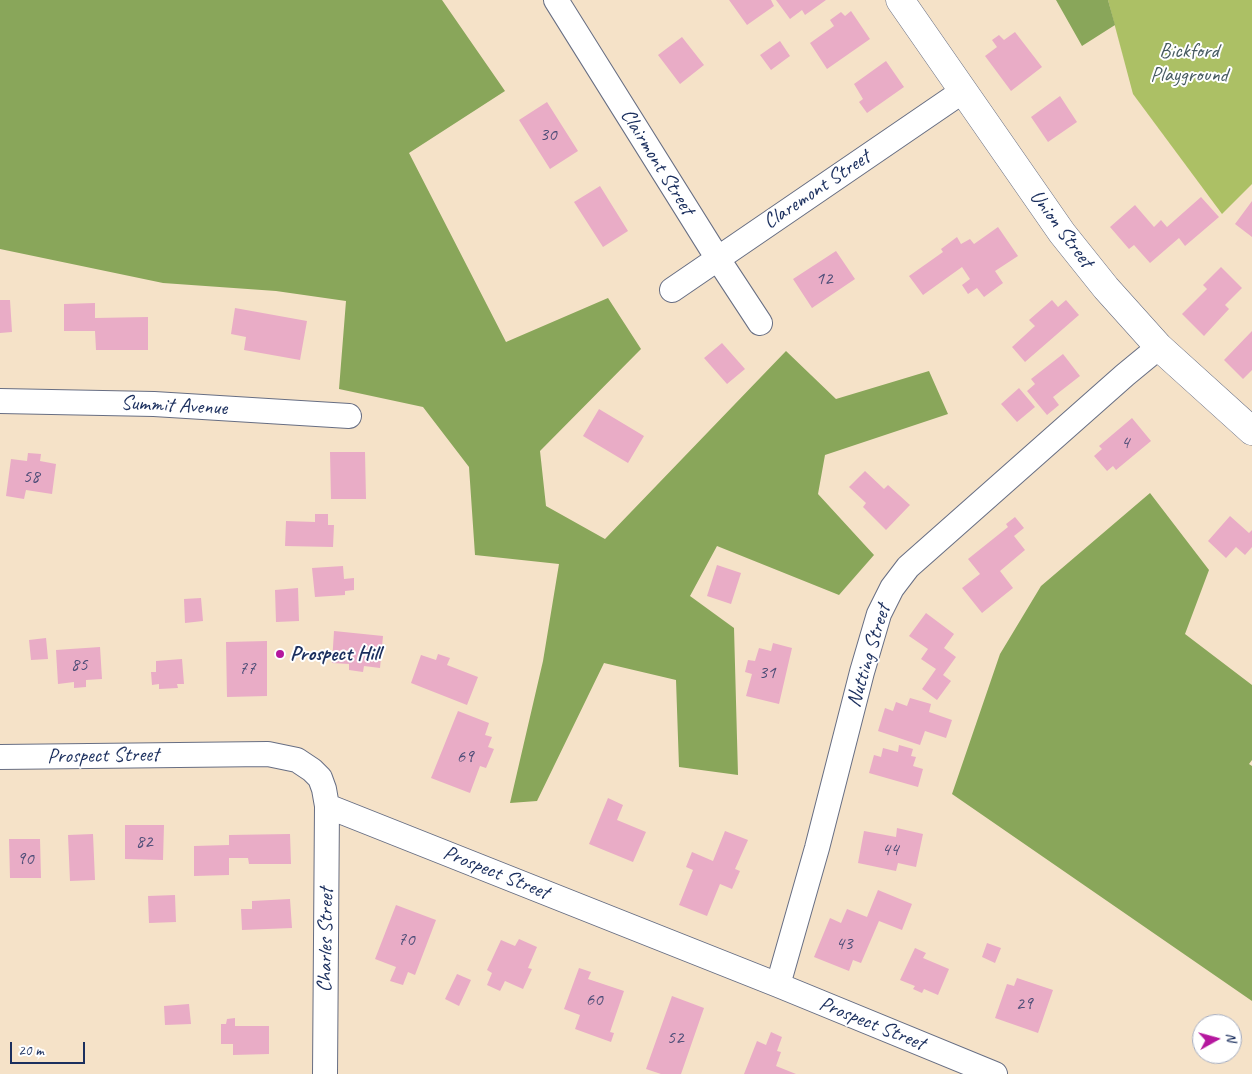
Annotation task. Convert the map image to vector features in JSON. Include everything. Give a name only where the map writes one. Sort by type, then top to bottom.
[{"type":"street","name":"Clairmont Street","points":[[556,0],[760,323]]},
{"type":"street","name":"Union Street","points":[[900,0],[1062,233],[1106,288],[1159,347],[1252,431]]},
{"type":"street","name":"Claremont Street","points":[[672,290],[963,91]]},
{"type":"street","name":"Nutting Street","points":[[778,986],[817,848],[862,672],[879,614],[892,588],[908,567],[1159,347]]},
{"type":"street","name":"Summit Avenue","points":[[0,401],[154,404],[348,416]]},
{"type":"street","name":"Prospect Street","points":[[0,757],[268,754],[282,756],[304,764],[320,778],[327,806],[995,1074]]},
{"type":"street","name":"Charles Street","points":[[325,1074],[327,806]]},
{"type":"green space","points":[[0,0],[442,0],[505,91],[409,153],[506,342],[608,298],[641,349],[540,451],[546,506],[605,539],[786,351],[836,399],[929,371],[948,414],[825,455],[818,494],[874,555],[839,595],[717,546],[690,596],[734,628],[738,775],[679,767],[676,680],[604,663],[537,801],[510,803],[543,661],[559,564],[475,555],[469,467],[423,407],[339,389],[346,301],[276,291],[163,283],[0,249]]},
{"type":"green space","points":[[1056,0],[1108,0],[1115,25],[1082,46]]},
{"type":"green space","name":"Bickford Playground","points":[[1108,0],[1252,0],[1252,184],[1222,214],[1133,94]]},
{"type":"green space","points":[[1150,493],[1209,570],[1185,634],[1252,685],[1252,760],[1249,764],[1252,766],[1252,1001],[952,794],[1000,654],[1041,586]]},
{"type":"building","points":[[729,0],[771,0],[774,6],[747,25]]},
{"type":"building","points":[[776,0],[826,0],[805,15],[802,10],[790,19]]},
{"type":"building","points":[[851,11],[870,39],[827,69],[810,43],[834,26],[830,20],[841,12],[845,16]]},
{"type":"building","points":[[1015,32],[1042,67],[1011,91],[985,56],[997,47],[992,40],[999,35],[1004,40]]},
{"type":"building","points":[[682,37],[704,65],[680,84],[658,55]]},
{"type":"building","points":[[780,41],[790,56],[771,70],[760,55]]},
{"type":"building","points":[[886,61],[904,87],[867,113],[859,102],[863,99],[854,84]]},
{"type":"building","points":[[1060,96],[1077,122],[1048,142],[1031,117]]},
{"type":"building","points":[[547,102],[578,151],[550,169],[519,120]]},
{"type":"building","points":[[600,186],[628,231],[603,247],[574,202]]},
{"type":"building","points":[[1201,197],[1219,217],[1185,246],[1179,238],[1150,263],[1134,245],[1129,249],[1110,227],[1135,205],[1154,227],[1161,220],[1167,227]]},
{"type":"building","points":[[1252,201],[1252,237],[1235,224]]},
{"type":"building","points":[[998,227],[1018,256],[995,271],[1003,283],[984,297],[977,288],[968,294],[962,285],[970,279],[962,267],[923,295],[909,276],[943,252],[941,249],[957,237],[961,244],[970,239],[974,244]]},
{"type":"building","points":[[836,251],[855,279],[812,308],[793,279]]},
{"type":"building","points":[[1221,267],[1242,288],[1225,305],[1229,309],[1204,336],[1182,314],[1207,289],[1203,285]]},
{"type":"building","points":[[0,300],[10,300],[12,332],[0,333]]},
{"type":"building","points":[[1052,300],[1058,307],[1066,300],[1079,315],[1025,362],[1012,347],[1035,326],[1029,320]]},
{"type":"building","points":[[95,303],[95,318],[148,317],[148,350],[96,350],[95,331],[64,331],[64,304]]},
{"type":"building","points":[[235,308],[307,321],[300,360],[244,350],[246,337],[231,334]]},
{"type":"building","points":[[1252,331],[1252,370],[1243,379],[1224,360]]},
{"type":"building","points":[[722,343],[745,369],[727,384],[704,358]]},
{"type":"building","points":[[1063,354],[1080,376],[1053,397],[1059,405],[1047,415],[1027,391],[1035,384],[1031,379]]},
{"type":"building","points":[[1019,388],[1035,407],[1017,422],[1001,404]]},
{"type":"building","points":[[599,409],[644,436],[628,463],[583,436]]},
{"type":"building","points":[[1132,418],[1151,441],[1116,470],[1113,466],[1107,471],[1094,456],[1102,449],[1099,446]]},
{"type":"building","points":[[330,452],[365,452],[366,499],[331,499]]},
{"type":"building","points":[[28,453],[41,454],[40,461],[56,464],[52,494],[26,490],[24,499],[6,496],[11,459],[27,461]]},
{"type":"building","points":[[865,471],[884,489],[888,485],[910,505],[886,530],[863,507],[866,503],[849,487]]},
{"type":"building","points":[[315,514],[328,514],[328,525],[334,525],[333,547],[285,546],[286,521],[315,522]]},
{"type":"building","points":[[1230,516],[1249,533],[1252,530],[1252,547],[1245,555],[1236,547],[1226,558],[1208,541]]},
{"type":"building","points":[[1015,517],[1024,528],[1014,536],[1025,550],[1000,571],[1013,588],[982,613],[962,588],[980,574],[968,559],[1008,527],[1006,524]]},
{"type":"building","points":[[717,565],[741,573],[731,604],[707,596]]},
{"type":"building","points":[[343,566],[344,579],[354,578],[354,590],[345,591],[345,595],[315,597],[312,568]]},
{"type":"building","points":[[298,588],[299,621],[276,622],[275,590]]},
{"type":"building","points":[[201,598],[203,621],[185,623],[184,599]]},
{"type":"building","points":[[926,613],[954,634],[944,648],[956,657],[943,675],[951,681],[937,700],[922,689],[936,669],[921,659],[928,649],[909,636]]},
{"type":"building","points":[[334,631],[383,636],[380,668],[364,666],[363,672],[349,670],[349,664],[332,663]]},
{"type":"building","points":[[46,638],[48,659],[31,660],[29,640]]},
{"type":"building","points":[[267,641],[267,696],[227,697],[226,642]]},
{"type":"building","points":[[773,643],[792,648],[779,704],[746,696],[752,674],[745,672],[748,660],[755,661],[759,648],[771,651]]},
{"type":"building","points":[[100,647],[102,679],[86,680],[86,687],[74,688],[74,682],[58,684],[56,650]]},
{"type":"building","points":[[438,654],[450,658],[447,665],[478,677],[467,705],[411,683],[421,655],[436,660]]},
{"type":"building","points":[[182,659],[184,684],[177,684],[178,688],[159,689],[159,684],[152,685],[151,672],[156,672],[156,661]]},
{"type":"building","points":[[910,698],[931,704],[929,712],[952,720],[946,738],[925,731],[920,745],[878,731],[885,708],[893,711],[896,702],[907,706]]},
{"type":"building","points":[[458,711],[489,723],[485,735],[492,737],[488,747],[494,749],[486,768],[480,766],[470,793],[431,778]]},
{"type":"building","points":[[899,745],[913,749],[911,756],[916,757],[913,766],[923,769],[918,787],[869,773],[874,755],[881,757],[883,748],[898,752]]},
{"type":"building","points":[[608,798],[623,805],[617,820],[646,832],[633,862],[589,844]]},
{"type":"building","points":[[125,825],[164,825],[163,860],[125,859]]},
{"type":"building","points":[[897,828],[923,834],[916,867],[898,863],[896,871],[858,863],[864,831],[896,837]]},
{"type":"building","points":[[725,831],[748,840],[735,869],[740,871],[732,889],[720,884],[707,916],[679,905],[693,870],[686,867],[692,852],[713,861]]},
{"type":"building","points":[[93,834],[95,880],[70,881],[68,835]]},
{"type":"building","points":[[290,834],[291,864],[249,864],[248,858],[229,858],[229,875],[194,876],[194,846],[229,845],[229,835]]},
{"type":"building","points":[[9,839],[40,839],[41,878],[10,878]]},
{"type":"building","points":[[878,890],[912,904],[902,930],[879,921],[861,963],[853,960],[849,971],[814,957],[830,918],[841,923],[847,909],[867,917]]},
{"type":"building","points":[[175,895],[176,922],[149,923],[148,896]]},
{"type":"building","points":[[290,899],[292,928],[242,930],[241,909],[252,909],[252,901]]},
{"type":"building","points":[[396,905],[436,920],[415,975],[408,972],[403,985],[390,981],[396,967],[375,959]]},
{"type":"building","points":[[519,939],[537,947],[528,968],[532,969],[523,989],[505,981],[500,991],[487,985],[492,973],[487,970],[501,940],[515,946]]},
{"type":"building","points":[[987,943],[1001,948],[995,963],[982,957]]},
{"type":"building","points":[[915,948],[926,953],[923,958],[949,969],[938,995],[924,989],[922,993],[913,989],[915,986],[900,980]]},
{"type":"building","points":[[579,968],[591,972],[588,979],[624,991],[610,1032],[614,1033],[611,1042],[575,1029],[580,1015],[564,1009]]},
{"type":"building","points":[[457,974],[471,980],[459,1006],[445,999]]},
{"type":"building","points":[[1017,978],[1053,990],[1038,1033],[995,1018],[1007,984],[1014,986]]},
{"type":"building","points":[[672,996],[704,1008],[681,1074],[661,1074],[646,1069]]},
{"type":"building","points":[[189,1004],[191,1024],[165,1025],[164,1006]]},
{"type":"building","points":[[235,1018],[235,1026],[269,1026],[269,1054],[233,1055],[233,1044],[221,1044],[221,1024],[226,1024],[227,1019]]},
{"type":"building","points":[[771,1032],[782,1037],[777,1051],[781,1052],[776,1066],[796,1074],[744,1074],[757,1041],[766,1045]]},
{"type":"place","name":"Prospect Hill","points":[[280,654]]}]
